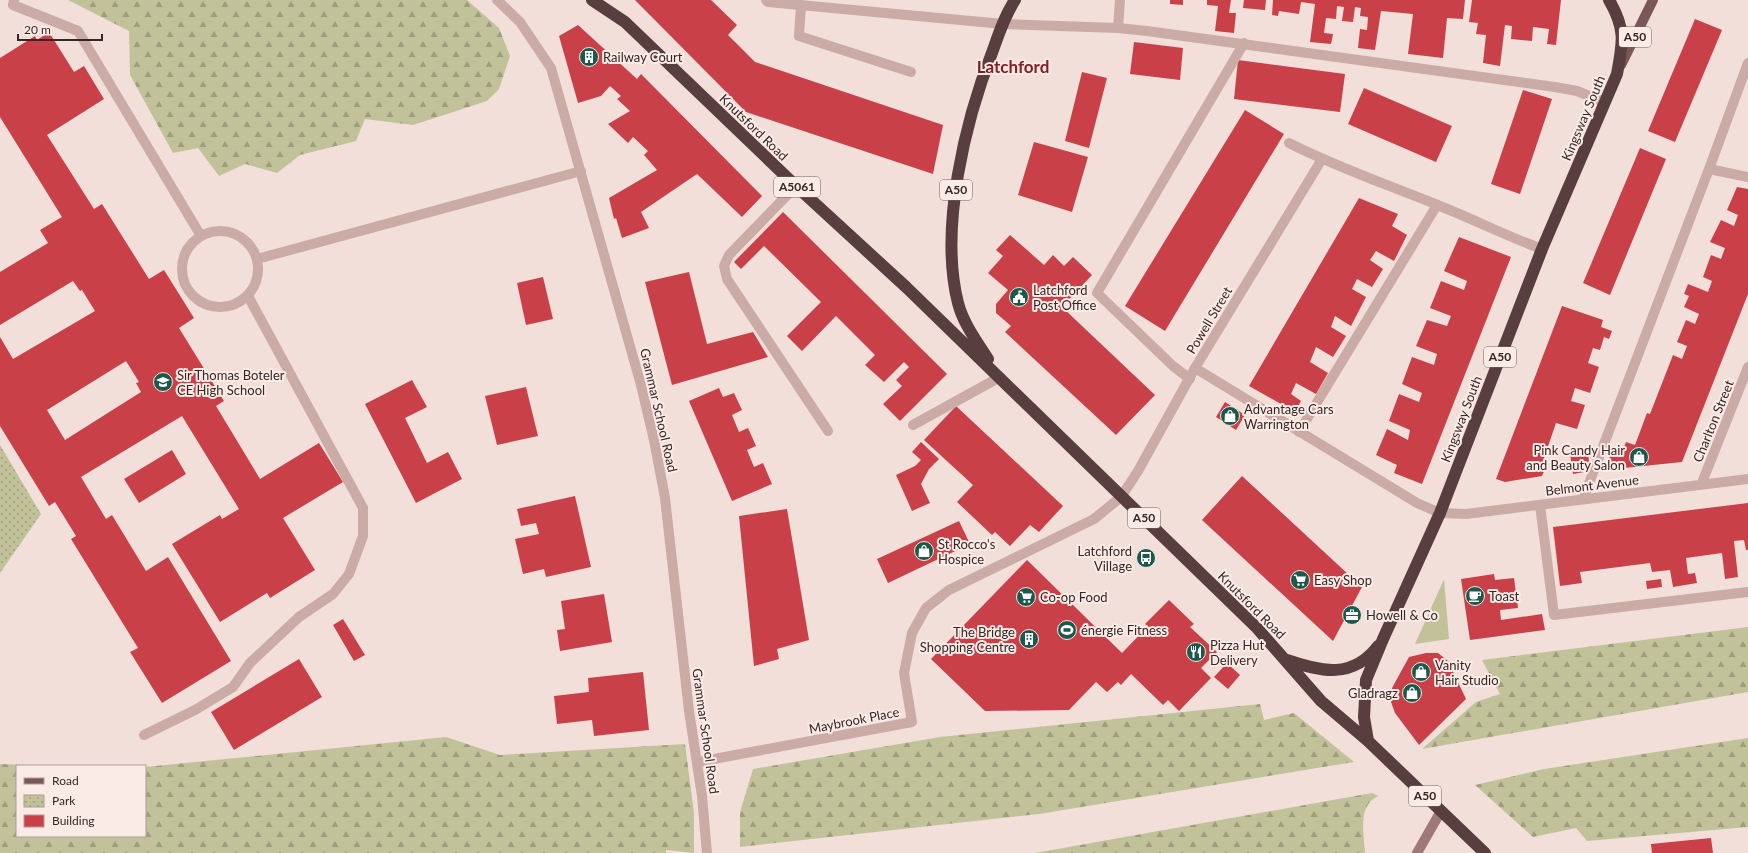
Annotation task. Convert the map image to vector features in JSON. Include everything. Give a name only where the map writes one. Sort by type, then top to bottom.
[{"type":"highway","name":"Knutsford Road","points":[[592,0],[624,22],[796,186],[906,287],[1257,628],[1321,701],[1368,741],[1482,852]]},
{"type":"highway","name":"Knutsford Road","points":[[1000,377],[971,332],[958,305],[952,275],[951,234],[957,185],[967,133],[980,82],[1003,24],[1015,0]]},
{"type":"highway","name":"A50","points":[[1609,0],[1621,27],[1623,46],[1617,74]]},
{"type":"highway","name":"Kingsway South","points":[[1368,741],[1364,717],[1366,680],[1440,513],[1542,249],[1617,74]]},
{"type":"highway","name":"A50","points":[[1286,660],[1309,668],[1330,671],[1343,670],[1359,663],[1372,654],[1383,639]]},
{"type":"main road","name":"Kingsway South","points":[[1617,74],[1653,1]]},
{"type":"main road","points":[[1417,853],[1441,811]]},
{"type":"street","points":[[14,0],[13,5],[78,31],[201,236]]},
{"type":"street","name":"Grammar School Road","points":[[497,0],[520,22],[551,68],[641,385],[654,440],[665,498],[689,711],[698,762],[706,830],[707,853]]},
{"type":"street","points":[[766,0],[768,2],[1003,24],[1118,28],[1244,43],[1556,87],[1578,91],[1604,102]]},
{"type":"street","points":[[1118,28],[1120,0]]},
{"type":"street","points":[[802,5],[799,36],[911,72]]},
{"type":"street","points":[[1190,379],[1173,366],[1097,293],[1244,43]]},
{"type":"street","points":[[1584,499],[1748,64]]},
{"type":"street","points":[[1289,143],[1322,159],[1438,205],[1542,249]]},
{"type":"street","name":"Powell Street","points":[[1121,497],[1138,471],[1195,368],[1322,159]]},
{"type":"street","points":[[1709,169],[1748,177]]},
{"type":"street","points":[[257,259],[581,171]]},
{"type":"street","points":[[796,186],[729,255],[724,266],[727,279],[828,431]]},
{"type":"street","points":[[1299,432],[1438,205]]},
{"type":"street","points":[[212,232],[235,234],[245,240],[252,248],[257,259],[259,272],[256,285],[248,296],[238,303],[225,308],[212,307],[200,302],[190,293],[184,282],[182,269],[184,256],[191,244],[201,236],[212,232]]},
{"type":"street","points":[[144,735],[195,710],[233,687],[250,663],[299,617],[333,594],[349,574],[363,536],[363,508],[248,296]]},
{"type":"street","name":"Charlton Street","points":[[1701,484],[1748,366]]},
{"type":"street","points":[[1195,368],[1417,503],[1440,513]]},
{"type":"street","points":[[913,425],[1000,377]]},
{"type":"street","name":"Belmont Avenue","points":[[1440,513],[1466,514],[1748,479]]},
{"type":"street","name":"Maybrook Place","points":[[698,762],[912,722],[904,673],[912,633],[926,608],[949,590],[1094,519],[1121,497]]},
{"type":"street","points":[[1540,505],[1554,615],[1748,592]]},
{"type":"green space","points":[[68,0],[467,0],[499,28],[510,56],[499,89],[487,101],[413,125],[365,119],[356,141],[300,155],[277,173],[245,164],[219,176],[198,148],[173,153],[130,75],[129,31]]},
{"type":"green space","points":[[0,445],[41,514],[0,573]]},
{"type":"green space","points":[[1444,579],[1449,639],[1415,644]]},
{"type":"green space","points":[[1748,627],[1748,692],[1422,749],[1476,702],[1500,694],[1482,660]]},
{"type":"green space","points":[[1260,704],[1264,720],[1294,713],[1354,762],[1039,814],[740,847],[740,812],[753,769],[940,737]]},
{"type":"green space","points":[[446,737],[500,755],[685,744],[694,813],[694,853],[666,850],[666,853],[0,853],[0,764],[24,765],[16,765],[16,837],[146,837],[146,767]]},
{"type":"green space","points":[[1748,738],[1748,827],[1587,841],[1576,828],[1533,837],[1475,785],[1544,769]]},
{"type":"green space","points":[[1372,793],[1378,796],[1371,801],[1364,813],[1363,829],[1365,853],[1035,853]]},
{"type":"building","points":[[635,0],[711,0],[737,25],[728,35],[755,62],[943,125],[933,174],[746,112]]},
{"type":"building","points":[[1170,0],[1183,0],[1183,5],[1170,4]]},
{"type":"building","points":[[1207,0],[1231,0],[1229,13],[1236,13],[1234,33],[1215,31],[1218,6],[1207,5]]},
{"type":"building","points":[[1244,0],[1266,0],[1265,10],[1243,8]]},
{"type":"building","points":[[1273,0],[1465,0],[1463,19],[1447,18],[1443,58],[1408,54],[1413,14],[1381,11],[1375,50],[1358,48],[1360,29],[1367,30],[1368,17],[1360,16],[1361,8],[1355,7],[1353,22],[1342,21],[1344,7],[1337,6],[1336,19],[1326,18],[1324,33],[1333,34],[1331,44],[1310,42],[1315,4],[1301,2],[1299,14],[1279,11],[1278,16],[1272,15]]},
{"type":"building","points":[[1472,0],[1561,0],[1556,45],[1547,44],[1549,29],[1533,27],[1532,41],[1511,39],[1512,26],[1505,25],[1500,66],[1483,63],[1486,35],[1476,34],[1478,23],[1469,22]]},
{"type":"building","points":[[1695,19],[1722,30],[1675,142],[1648,131]]},
{"type":"building","points":[[578,25],[637,79],[641,74],[762,196],[742,217],[697,174],[641,212],[649,228],[622,238],[616,218],[614,219],[609,198],[657,170],[644,155],[648,151],[633,137],[628,143],[608,124],[630,111],[617,99],[621,96],[610,86],[601,96],[578,103],[559,36]]},
{"type":"building","points":[[49,32],[74,72],[84,66],[104,99],[47,135],[94,209],[102,204],[149,279],[164,270],[194,318],[179,328],[224,401],[216,406],[260,479],[319,443],[343,482],[283,518],[315,570],[270,598],[267,593],[220,622],[172,544],[220,515],[222,519],[239,509],[182,416],[81,477],[106,519],[112,515],[146,571],[168,557],[231,661],[162,703],[130,652],[138,648],[71,539],[76,536],[55,502],[49,506],[0,426],[0,337],[13,359],[95,311],[82,290],[80,291],[73,281],[0,325],[0,272],[48,243],[40,230],[62,217],[0,117],[0,58],[35,36],[37,40]],"holes":[[[126,361],[139,382],[136,383],[141,392],[65,440],[47,410]]]},
{"type":"building","points":[[1134,42],[1183,48],[1180,80],[1130,74]]},
{"type":"building","points":[[1238,60],[1345,74],[1340,112],[1234,99]]},
{"type":"building","points":[[1082,72],[1107,78],[1089,148],[1065,141]]},
{"type":"building","points":[[1364,88],[1452,126],[1436,162],[1348,124]]},
{"type":"building","points":[[1523,90],[1552,99],[1520,194],[1491,184]]},
{"type":"building","points":[[1245,110],[1284,134],[1165,331],[1125,306]]},
{"type":"building","points":[[1034,142],[1088,157],[1072,212],[1018,195]]},
{"type":"building","points":[[1640,148],[1666,159],[1610,295],[1583,283]]},
{"type":"building","points":[[1737,187],[1748,189],[1748,294],[1682,462],[1605,470],[1613,448],[1622,452],[1626,442],[1635,445],[1647,413],[1650,414],[1673,355],[1682,359],[1687,346],[1677,342],[1686,320],[1695,324],[1699,314],[1684,307],[1689,296],[1684,294],[1688,284],[1708,292],[1712,281],[1703,277],[1711,255],[1721,259],[1725,248],[1710,242],[1721,220],[1734,226],[1738,215],[1727,210]]},
{"type":"building","points":[[1359,198],[1398,214],[1392,226],[1407,235],[1394,261],[1376,251],[1370,260],[1383,269],[1372,287],[1357,279],[1352,289],[1366,297],[1351,326],[1335,316],[1331,327],[1346,336],[1333,357],[1316,347],[1310,362],[1328,373],[1316,394],[1296,383],[1291,394],[1301,401],[1295,412],[1249,386]]},
{"type":"building","points":[[783,212],[947,374],[900,421],[883,404],[902,386],[896,380],[909,367],[904,362],[884,382],[865,365],[875,355],[836,316],[802,351],[787,336],[821,302],[764,246],[741,269],[734,262]]},
{"type":"building","points":[[1010,235],[1044,265],[1053,255],[1064,266],[1073,257],[1092,275],[1062,307],[1155,395],[1116,435],[1005,332],[1011,326],[996,313],[996,304],[1008,290],[988,273],[1003,256],[996,250]]},
{"type":"building","points":[[1459,237],[1511,257],[1422,484],[1394,473],[1397,465],[1376,455],[1387,429],[1408,440],[1410,430],[1389,421],[1399,394],[1419,402],[1422,393],[1402,384],[1412,357],[1434,365],[1437,354],[1416,346],[1427,320],[1447,326],[1451,316],[1430,308],[1441,281],[1464,290],[1467,281],[1444,271]]},
{"type":"building","points":[[689,272],[707,344],[753,332],[768,357],[672,385],[645,282]]},
{"type":"building","points":[[543,277],[553,319],[526,325],[517,283]]},
{"type":"building","points":[[1562,306],[1603,320],[1601,327],[1612,331],[1609,339],[1604,337],[1600,350],[1593,348],[1588,363],[1599,367],[1590,393],[1575,388],[1571,401],[1585,405],[1577,429],[1556,423],[1542,464],[1547,465],[1542,476],[1505,482],[1496,479]]},
{"type":"building","points":[[412,380],[427,407],[405,418],[427,463],[448,452],[462,479],[416,503],[365,404]]},
{"type":"building","points":[[526,387],[538,436],[497,445],[485,396]]},
{"type":"building","points":[[719,388],[723,397],[734,393],[742,410],[732,415],[739,432],[748,428],[756,446],[747,450],[754,467],[763,463],[772,484],[732,501],[689,401]]},
{"type":"building","name":"Advantage Cars Warrington","points":[[1225,402],[1245,415],[1236,430],[1216,417]]},
{"type":"building","points":[[956,406],[1063,506],[1039,532],[1030,525],[1010,546],[995,532],[992,535],[957,502],[973,485],[924,440]]},
{"type":"building","points":[[921,442],[939,459],[929,469],[921,484],[930,503],[912,511],[896,475],[915,466],[921,460],[912,452]]},
{"type":"building","points":[[172,450],[186,474],[139,503],[124,479]]},
{"type":"building","points":[[1588,452],[1590,471],[1573,474],[1570,454]]},
{"type":"building","points":[[1242,476],[1362,587],[1333,641],[1202,520]]},
{"type":"building","points":[[575,496],[591,567],[546,577],[544,569],[523,574],[515,539],[539,534],[536,523],[521,526],[517,509]]},
{"type":"building","points":[[1748,503],[1748,550],[1746,550],[1744,540],[1734,541],[1738,577],[1725,579],[1722,553],[1686,558],[1688,574],[1695,573],[1697,583],[1673,587],[1670,570],[1652,572],[1650,563],[1580,572],[1582,583],[1560,586],[1553,527]]},
{"type":"building","points":[[787,509],[809,640],[777,649],[779,659],[754,666],[739,516]]},
{"type":"building","name":"St Rocco's Hospice","points":[[959,521],[970,544],[888,583],[877,559]]},
{"type":"building","name":"The Bridge Shopping Centre","points":[[1027,560],[1122,653],[1148,626],[1145,624],[1169,600],[1194,624],[1190,627],[1217,652],[1201,668],[1211,678],[1179,711],[1168,700],[1163,705],[1131,674],[1121,685],[1118,682],[1107,692],[1096,682],[1069,710],[985,711],[931,659]]},
{"type":"building","points":[[1494,574],[1495,580],[1514,578],[1518,608],[1500,610],[1501,620],[1542,614],[1545,630],[1470,640],[1461,579]]},
{"type":"building","points":[[1661,579],[1662,587],[1647,589],[1646,581]]},
{"type":"building","points":[[604,594],[612,642],[560,651],[557,630],[565,629],[561,601]]},
{"type":"building","points":[[343,619],[365,655],[354,661],[333,625]]},
{"type":"building","points":[[1426,653],[1438,653],[1448,661],[1466,699],[1419,745],[1395,713],[1391,702],[1392,688],[1409,657]]},
{"type":"building","points":[[299,659],[322,697],[234,750],[211,712]]},
{"type":"building","points":[[1227,663],[1240,675],[1228,689],[1214,677]]},
{"type":"building","points":[[643,672],[649,730],[594,736],[592,720],[557,724],[554,696],[589,692],[588,678]]},
{"type":"building","points":[[1711,838],[1713,853],[1652,853],[1651,844]]},
{"type":"place","name":"Railway Court","points":[[589,57]]},
{"type":"place","name":"Latchford Post Office","points":[[1019,297]]},
{"type":"place","name":"Sir Thomas Boteler CE High School","points":[[163,382]]},
{"type":"place","name":"Advantage Cars Warrington","points":[[1230,416]]},
{"type":"place","name":"Pink Candy Hair and Beauty Salon","points":[[1639,457]]},
{"type":"place","name":"St Rocco's Hospice","points":[[924,551]]},
{"type":"place","name":"Latchford Village","points":[[1146,558]]},
{"type":"place","name":"Easy Shop","points":[[1300,580]]},
{"type":"place","name":"Toast","points":[[1475,596]]},
{"type":"place","name":"Co-op Food","points":[[1026,597]]},
{"type":"place","name":"Howell & Co","points":[[1352,615]]},
{"type":"place","name":"énergie Fitness","points":[[1067,630]]},
{"type":"place","name":"The Bridge Shopping Centre","points":[[1029,639]]},
{"type":"place","name":"Pizza Hut Delivery","points":[[1196,652]]},
{"type":"place","name":"Vanity Hair Studio","points":[[1421,672]]},
{"type":"place","name":"Gladragz","points":[[1412,693]]},
{"type":"district","name":"Latchford","points":[[1013,67]]}]
